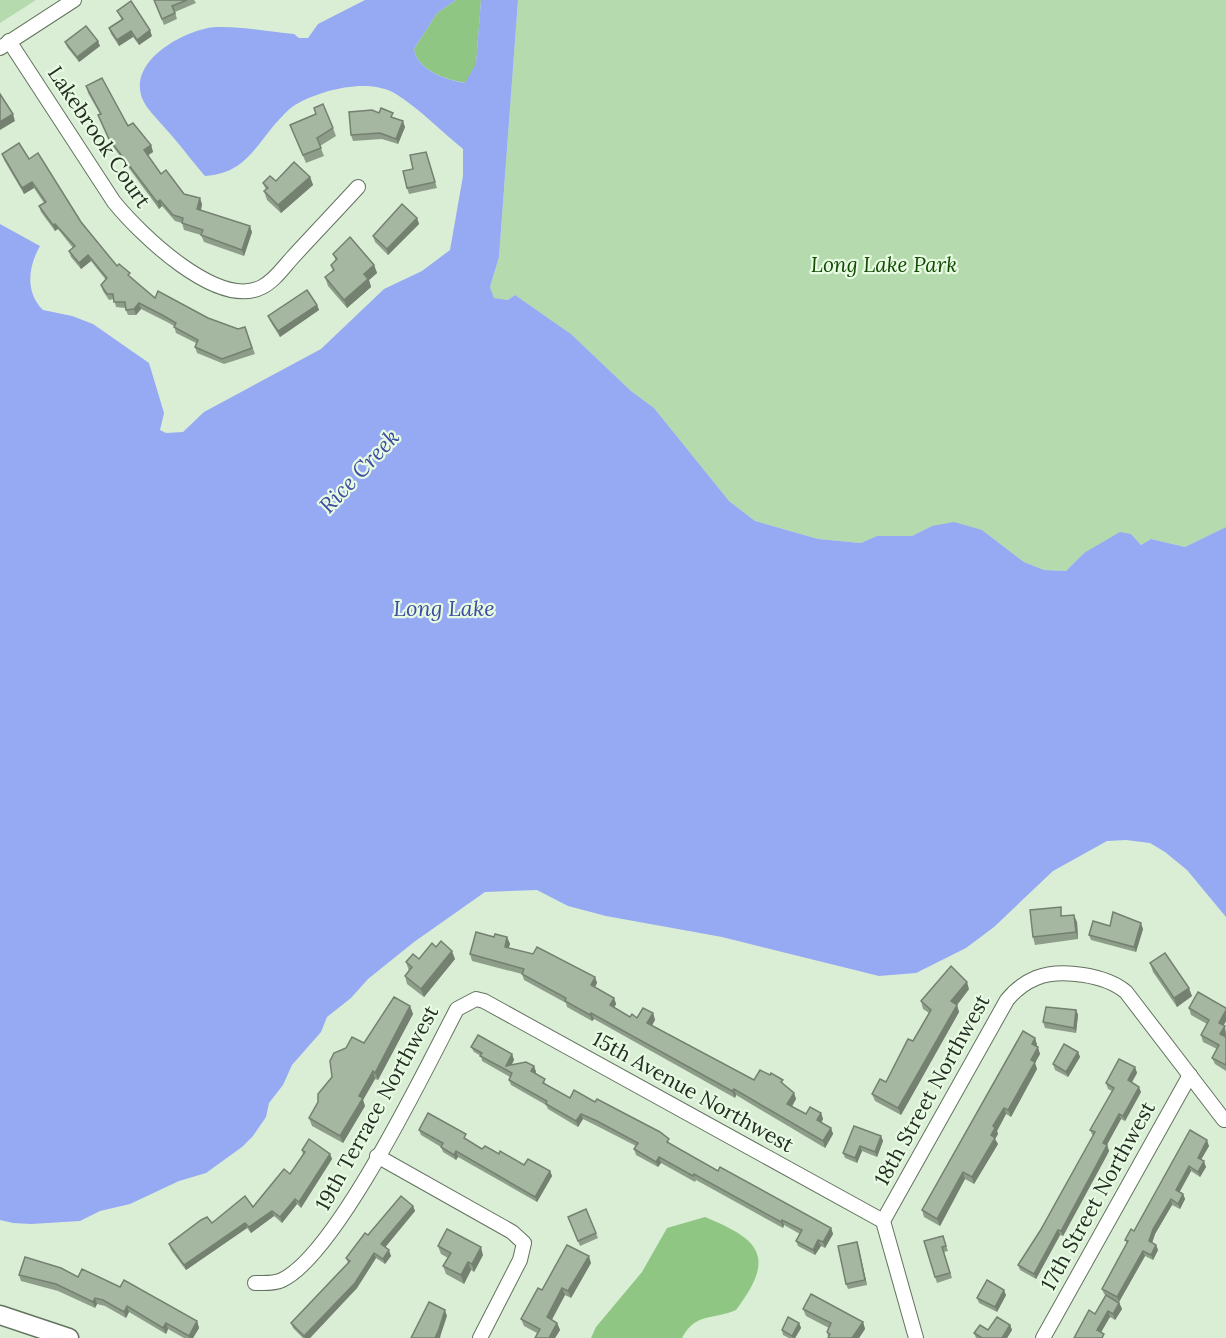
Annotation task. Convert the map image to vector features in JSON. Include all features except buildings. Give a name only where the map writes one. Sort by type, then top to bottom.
[{"type":"street","points":[[4,44],[74,0]]},
{"type":"street","name":"Lakebrook Court","points":[[4,44],[114,202],[133,225],[182,264],[227,290],[246,292],[268,284],[358,187]]},
{"type":"street","name":"18th Street Northwest","points":[[883,1221],[1007,1000],[1025,983],[1051,974],[1116,984],[1126,992],[1190,1075]]},
{"type":"street","name":"19th Terrace Northwest","points":[[255,1283],[282,1280],[315,1251],[351,1203],[457,1010],[471,1000],[484,1000]]},
{"type":"street","name":"15th Avenue Northwest","points":[[484,1000],[883,1221]]},
{"type":"street","points":[[1190,1075],[1224,1120]]},
{"type":"street","name":"17th Street Northwest","points":[[1043,1338],[1190,1075]]},
{"type":"street","points":[[377,1156],[512,1232],[524,1243],[520,1260],[480,1338]]},
{"type":"street","points":[[883,1221],[916,1338]]},
{"type":"street","points":[[0,1315],[38,1332],[69,1338]]},
{"type":"green space","points":[[0,0],[36,0],[0,23]]},
{"type":"green space","points":[[456,0],[481,0],[476,65],[466,83],[434,73],[426,68],[416,56],[414,49],[437,13]]},
{"type":"green space","name":"Long Lake Park","points":[[518,0],[1226,0],[1226,527],[1185,547],[1151,539],[1141,545],[1131,534],[1084,553],[1066,571],[1044,570],[1024,562],[982,530],[932,526],[912,536],[877,536],[861,543],[818,539],[755,521],[729,501],[654,408],[631,391],[571,334],[515,295],[508,300],[494,298],[490,287],[499,257]]},
{"type":"green space","points":[[705,1217],[739,1234],[750,1243],[756,1252],[759,1263],[756,1276],[736,1310],[699,1320],[687,1330],[682,1338],[591,1338],[596,1327],[642,1272],[667,1228]]},
{"type":"water","name":"Long Lake","points":[[365,0],[456,0],[437,13],[414,49],[416,56],[426,68],[441,76],[465,83],[476,64],[481,0],[518,0],[499,257],[490,287],[494,298],[508,300],[515,295],[571,334],[631,391],[654,408],[729,501],[755,521],[818,539],[861,543],[877,536],[912,536],[932,526],[954,522],[982,530],[1024,562],[1044,570],[1066,571],[1084,553],[1120,532],[1131,534],[1141,545],[1151,539],[1185,547],[1226,527],[1226,917],[1187,870],[1165,852],[1150,843],[1126,840],[1107,841],[1053,871],[994,927],[966,948],[916,973],[879,976],[722,937],[606,916],[568,906],[537,890],[485,892],[414,942],[368,979],[351,998],[327,1017],[321,1032],[292,1065],[283,1085],[269,1103],[266,1117],[253,1136],[242,1147],[206,1173],[179,1181],[130,1204],[100,1211],[80,1221],[31,1224],[0,1220],[0,224],[40,246],[33,262],[30,279],[33,295],[43,310],[72,316],[93,324],[149,363],[164,413],[160,430],[166,433],[183,432],[204,412],[321,349],[384,289],[422,271],[450,250],[463,176],[463,149],[422,113],[396,94],[372,86],[359,86],[331,90],[295,105],[282,116],[246,159],[229,171],[205,176],[146,106],[140,84],[143,71],[151,59],[176,40],[190,34],[204,29],[226,27],[294,34],[299,38],[308,38],[318,24]]},
{"type":"water label","name":"Rice Creek","points":[[359,471]]}]
